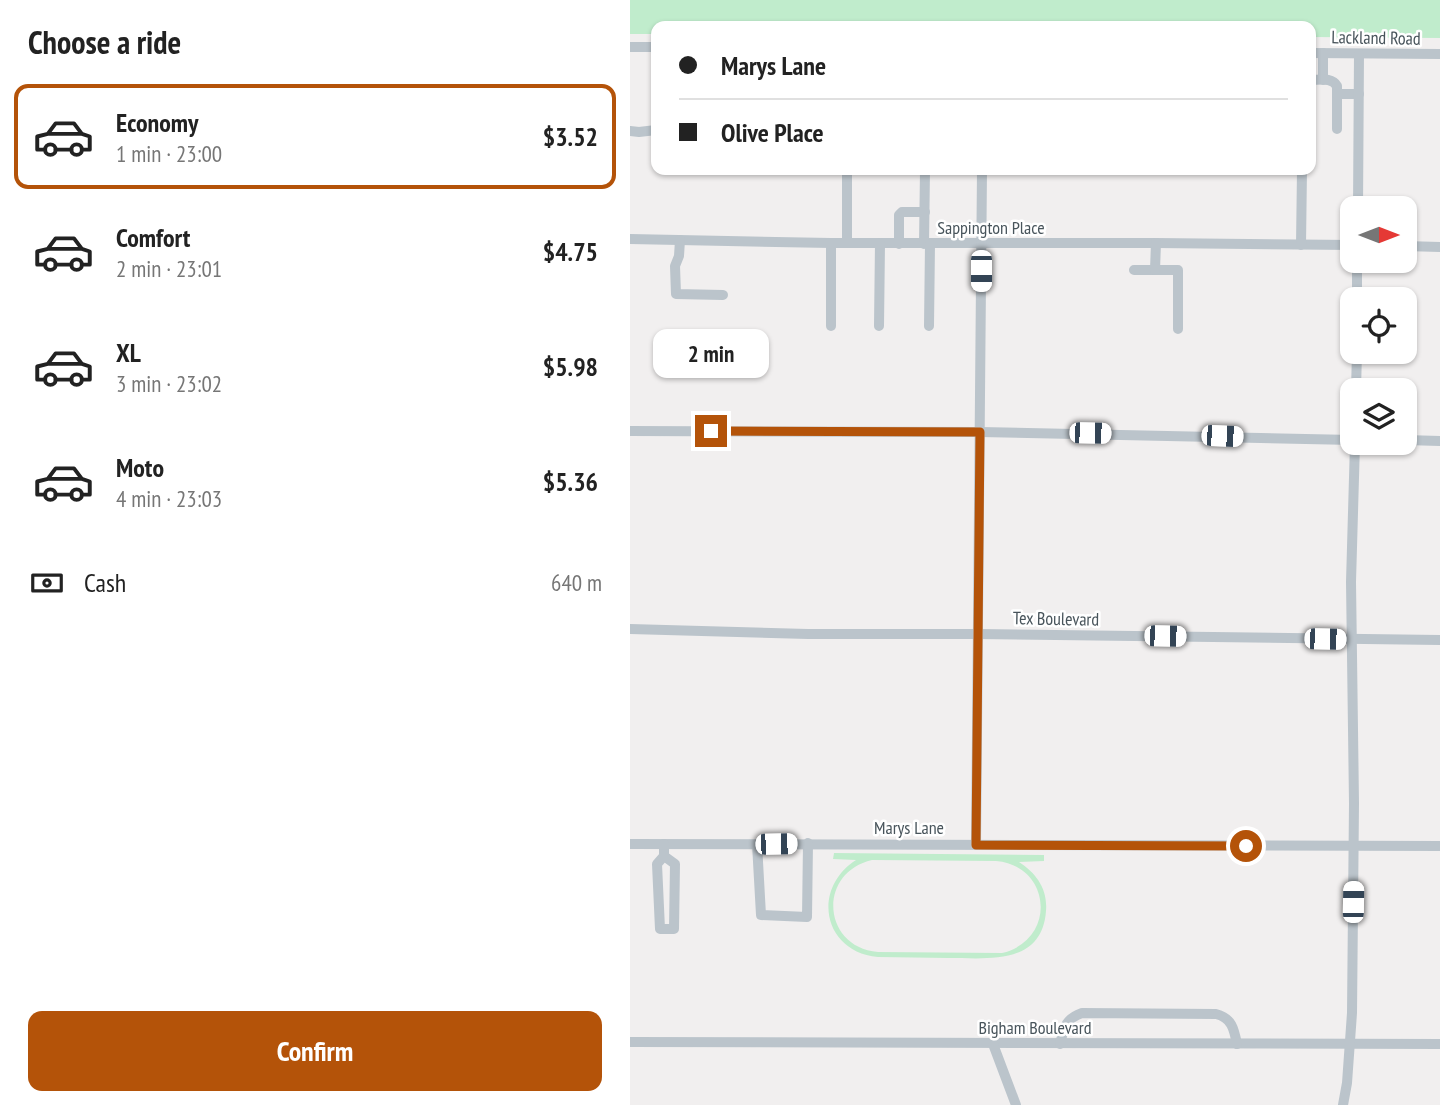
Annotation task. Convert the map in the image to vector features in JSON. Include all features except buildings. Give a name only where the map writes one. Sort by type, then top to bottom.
[{"type":"street","points":[[630,47],[651,47]]},
{"type":"street","name":"Lackland Road","points":[[1316,53],[1440,54]]},
{"type":"street","points":[[1323,53],[1323,80]]},
{"type":"street","points":[[1358,196],[1359,54]]},
{"type":"street","points":[[1316,80],[1335,82],[1337,129]]},
{"type":"street","points":[[1337,94],[1359,94]]},
{"type":"street","points":[[630,131],[651,131]]},
{"type":"street","points":[[847,175],[847,243]]},
{"type":"street","points":[[926,175],[929,326]]},
{"type":"street","points":[[976,845],[982,175]]},
{"type":"street","points":[[1301,245],[1302,175]]},
{"type":"street","points":[[899,244],[899,215],[902,212],[925,212]]},
{"type":"street","name":"Sappington Place","points":[[630,239],[899,244],[1340,245]]},
{"type":"street","points":[[680,240],[679,256],[675,265],[676,294],[723,295]]},
{"type":"street","points":[[831,243],[831,326]]},
{"type":"street","points":[[879,326],[880,243]]},
{"type":"street","points":[[1155,270],[1156,243]]},
{"type":"street","points":[[1418,246],[1440,247]]},
{"type":"street","points":[[1133,270],[1179,272],[1178,329]]},
{"type":"street","points":[[630,431],[980,432],[1340,441]]},
{"type":"street","points":[[1417,440],[1440,440]]},
{"type":"street","points":[[1343,1105],[1352,1013],[1354,846],[1351,582],[1354,455]]},
{"type":"street","name":"Tex Boulevard","points":[[630,629],[808,634],[1440,639]]},
{"type":"street","points":[[757,844],[761,915],[807,918],[808,843]]},
{"type":"street","name":"Marys Lane","points":[[630,844],[1440,846]]},
{"type":"street","points":[[664,844],[664,856],[657,864],[660,929],[674,929],[675,864],[664,856]]},
{"type":"street","points":[[1060,1044],[1067,1023],[1073,1016],[1082,1013],[1216,1014],[1225,1016],[1232,1024],[1237,1044]]},
{"type":"street","name":"Bigham Boulevard","points":[[630,1042],[1440,1044]]},
{"type":"street","points":[[993,1044],[1016,1105]]},
{"type":"green space","points":[[630,0],[1440,0],[1440,38],[1316,37],[1316,21],[651,21],[651,34],[630,34]]},
{"type":"green space","points":[[834,853],[1044,855],[1044,861],[1019,862],[1031,871],[1043,889],[1046,911],[1042,929],[1034,942],[1024,950],[995,958],[878,957],[859,953],[845,944],[835,932],[830,918],[829,902],[833,887],[842,872],[856,860],[833,859]],"holes":[[[872,860],[996,861],[1015,866],[1028,876],[1037,889],[1041,904],[1039,919],[1032,934],[1020,946],[1002,953],[878,952],[859,947],[846,937],[837,924],[833,909],[835,894],[842,879],[854,867]]]},
{"type":"route","points":[[711,431],[980,432],[976,845],[1246,846]]}]
